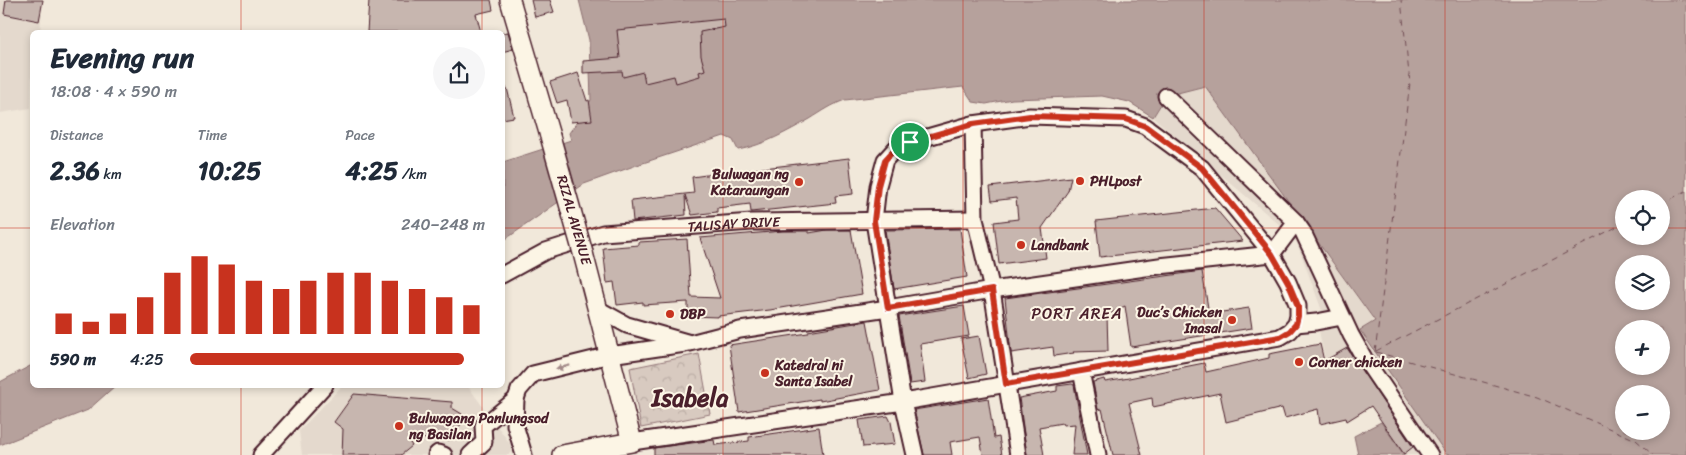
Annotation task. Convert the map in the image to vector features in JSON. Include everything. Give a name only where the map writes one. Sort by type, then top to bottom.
[{"type":"main road","name":"RIZAL AVENUE","points":[[510,0],[583,253],[632,442]]},
{"type":"main road","points":[[562,455],[632,442]]},
{"type":"street","points":[[1166,96],[1296,222],[1303,232],[1342,317],[1370,355],[1430,455]]},
{"type":"street","points":[[632,442],[903,402],[1280,337],[1290,331],[1296,324],[1298,316],[1298,306],[1288,282],[1272,254],[1202,168],[1145,126],[1126,119],[1030,116],[973,124],[910,142],[896,148],[885,160],[878,186],[874,221],[903,402],[915,455]]},
{"type":"street","points":[[973,124],[975,219],[992,290],[1018,455]]},
{"type":"street","name":"TALISAY DRIVE","points":[[505,273],[546,251],[604,234],[752,222],[975,219]]},
{"type":"street","points":[[524,455],[515,425],[516,399],[519,390],[533,374],[610,355],[690,343],[740,330],[1159,266],[1272,254],[1296,222]]},
{"type":"street","points":[[598,309],[627,325],[690,343]]},
{"type":"street","points":[[1296,324],[1342,317]]},
{"type":"street","points":[[1081,371],[1098,455]]},
{"type":"street","points":[[261,455],[322,388]]},
{"type":"street","points":[[470,455],[484,442],[483,426],[516,399]]},
{"type":"street","points":[[436,455],[438,453],[444,455]]},
{"type":"shaded area","points":[[0,0],[43,0],[40,30],[30,30],[30,108],[0,113]]},
{"type":"shaded area","points":[[579,0],[1686,0],[1686,455],[1447,455],[1360,330],[1375,321],[1205,86],[1166,96],[1153,117],[1129,102],[1102,96],[1012,99],[986,104],[973,102],[963,87],[845,100],[784,133],[757,145],[738,150],[733,140],[724,136],[584,184],[505,240],[505,161],[571,140],[569,133],[591,100],[589,40]]},
{"type":"shaded area","points":[[1205,86],[1375,322],[1360,330],[1447,455],[1404,455],[1371,407],[1347,422],[1333,399],[1319,331],[1328,327],[1297,243],[1288,232],[1153,117],[1166,96]]},
{"type":"shaded area","points":[[30,366],[30,388],[113,388],[88,410],[0,445],[0,382]]},
{"type":"shaded area","points":[[340,388],[469,388],[514,449],[508,455],[302,455],[299,431]]},
{"type":"shaded area","points":[[1381,422],[1404,455],[1358,455],[1354,436]]},
{"type":"green space","points":[[699,354],[710,414],[641,428],[630,368]]},
{"type":"building","points":[[6,0],[43,0],[39,21],[4,14]]},
{"type":"building","points":[[369,0],[491,0],[493,10],[476,14],[480,30],[367,30]]},
{"type":"building","points":[[531,0],[550,0],[554,12],[535,17]]},
{"type":"building","points":[[724,19],[725,27],[700,32],[701,56],[705,70],[699,72],[700,76],[676,83],[674,76],[645,83],[643,72],[623,77],[622,71],[583,73],[583,61],[620,58],[617,30]]},
{"type":"building","points":[[505,32],[508,32],[513,49],[505,51]]},
{"type":"building","points":[[578,73],[587,101],[589,100],[592,120],[571,122],[567,100],[557,103],[550,82]]},
{"type":"building","points":[[505,88],[507,88],[514,117],[505,118]]},
{"type":"building","points":[[849,158],[853,194],[835,196],[836,203],[751,212],[750,204],[717,208],[717,212],[692,215],[685,195],[686,215],[633,221],[631,200],[694,193],[692,177],[713,174],[713,177],[747,174],[746,170]]},
{"type":"building","points":[[1071,177],[1068,191],[1042,228],[1046,258],[999,264],[994,222],[1018,219],[1016,198],[992,201],[990,187]]},
{"type":"building","points":[[1215,208],[1243,241],[1100,257],[1096,221]]},
{"type":"building","points":[[960,229],[967,277],[894,289],[885,230]]},
{"type":"building","points":[[827,230],[851,230],[862,294],[718,317],[688,316],[688,302],[643,305],[643,302],[617,305],[614,282],[607,283],[603,248],[639,245],[639,242],[687,239],[691,297],[720,298],[700,238],[783,231],[809,231],[809,233]]},
{"type":"building","points":[[1202,271],[1209,314],[1249,308],[1252,328],[1131,347],[1125,306],[1107,315],[1108,351],[1073,352],[1054,356],[1053,347],[1011,353],[1005,298]]},
{"type":"building","points":[[964,306],[969,336],[920,344],[925,382],[910,384],[899,316]]},
{"type":"building","points":[[867,321],[880,390],[820,401],[820,399],[739,412],[729,345],[808,333],[808,331]]},
{"type":"building","points":[[979,336],[986,374],[969,378],[961,339]]},
{"type":"building","points":[[1320,344],[1324,361],[1347,348],[1413,447],[1404,454],[1371,406],[1347,421],[1346,418],[1320,424],[1318,409],[1285,418],[1282,408],[1226,422],[1220,393],[1153,407],[1152,398],[1129,403],[1142,455],[1113,455],[1102,409],[1098,410],[1093,382],[1104,379],[1105,382],[1129,378],[1204,363],[1206,372],[1269,358],[1269,354]]},
{"type":"building","points":[[1074,385],[1087,455],[1072,455],[1075,424],[1063,425],[1062,423],[1039,427],[1044,455],[1027,455],[1019,398],[1057,391],[1057,386]]},
{"type":"building","name":"Bulwagang Panlungsod ng Basilan","points":[[354,394],[452,402],[452,408],[462,414],[462,424],[451,431],[451,440],[407,438],[412,446],[401,455],[342,455],[343,429],[334,422]]},
{"type":"building","points":[[988,398],[994,438],[999,437],[1002,455],[983,455],[980,437],[950,442],[952,455],[924,455],[914,410]]},
{"type":"building","points":[[888,416],[895,444],[863,447],[859,420]]},
{"type":"building","points":[[819,427],[823,455],[654,455],[654,448],[714,440],[715,445],[749,441],[749,437]]},
{"type":"ferry route","points":[[1375,352],[1410,83],[1401,0]]},
{"type":"ferry route","points":[[1670,199],[1686,191]]},
{"type":"ferry route","points":[[1376,351],[1615,228]]},
{"type":"ferry route","points":[[1376,352],[1537,397],[1636,440],[1653,455]]},
{"type":"place","name":"PHLpost","points":[[1080,181]]},
{"type":"place","name":"Bulwagan ng Kataraungan","points":[[799,182]]},
{"type":"place","name":"Landbank","points":[[1021,245]]},
{"type":"place","name":"DBP","points":[[670,314]]},
{"type":"place","name":"Duc’s Chicken Inasal","points":[[1232,320]]},
{"type":"place","name":"Corner chicken","points":[[1299,362]]},
{"type":"place","name":"Katedral ni Santa Isabel","points":[[765,373]]},
{"type":"place","name":"Bulwagang Panlungsod ng Basilan","points":[[399,426]]},
{"type":"district","name":"PORT AREA","points":[[1077,313]]},
{"type":"district","name":"Isabela","points":[[690,398]]},
{"type":"route","points":[[1030,116],[1126,119],[1145,126],[1202,168],[1272,254],[1288,282],[1298,306],[1296,324],[1290,331],[1280,337],[1006,384],[992,290],[888,308],[874,221],[878,186],[885,160],[896,148],[910,142],[973,124],[1030,116]]}]
